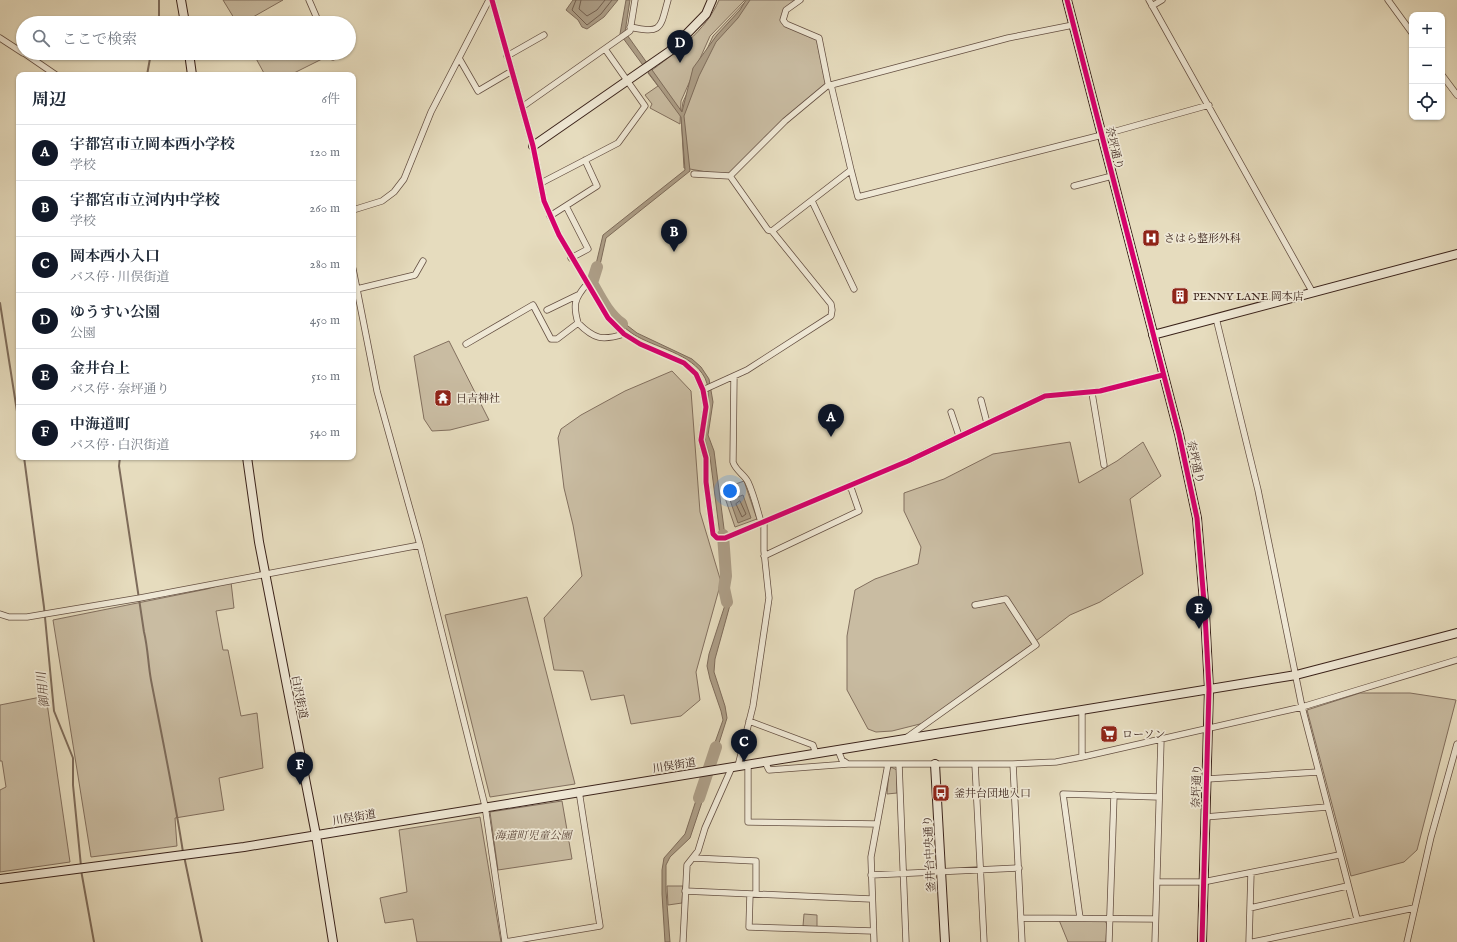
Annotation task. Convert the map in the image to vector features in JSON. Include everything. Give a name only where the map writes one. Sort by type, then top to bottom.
[{"type":"main road","points":[[181,0],[184,16]]},
{"type":"main road","points":[[533,146],[670,51],[706,14],[712,0]]},
{"type":"main road","name":"奈坪通り","points":[[1067,0],[1186,464],[1197,518],[1209,689],[1202,942]]},
{"type":"main road","points":[[190,60],[192,72]]},
{"type":"main road","points":[[1153,335],[1457,254]]},
{"type":"main road","name":"白沢街道","points":[[247,460],[265,574],[316,835],[333,942]]},
{"type":"main road","name":"川俣街道","points":[[0,879],[74,868],[244,847],[485,806],[711,771],[1296,675],[1457,633]]},
{"type":"main road","name":"釜井台中央通り","points":[[935,764],[945,942]]},
{"type":"street","points":[[356,209],[382,201],[394,192],[404,178],[431,112],[489,0]]},
{"type":"street","points":[[492,0],[533,146],[544,201],[571,258],[608,318],[624,334],[640,344],[684,363],[696,374],[707,388],[701,440],[706,458],[706,482],[713,534],[723,538],[763,522],[908,461],[1045,396],[1092,392],[1163,376]]},
{"type":"street","points":[[522,107],[630,31],[635,0]]},
{"type":"street","points":[[630,27],[650,31],[654,30],[663,20],[668,0]]},
{"type":"street","points":[[800,0],[786,10],[783,20],[786,24],[819,38],[828,83],[831,85],[858,197],[1102,135],[1209,105]]},
{"type":"street","points":[[1149,0],[1313,293]]},
{"type":"street","points":[[1152,6],[1162,0]]},
{"type":"street","points":[[1388,0],[1409,29]]},
{"type":"street","points":[[311,1],[316,16]]},
{"type":"street","points":[[694,174],[730,176],[784,120],[827,86],[1008,38],[1073,25]]},
{"type":"street","points":[[507,56],[544,35]]},
{"type":"street","points":[[0,38],[16,48]]},
{"type":"street","points":[[541,183],[618,143],[645,106],[605,50]]},
{"type":"street","points":[[459,58],[478,90],[512,71]]},
{"type":"street","points":[[34,60],[52,72]]},
{"type":"street","points":[[1445,79],[1457,95]]},
{"type":"street","points":[[550,216],[597,186],[585,160]]},
{"type":"street","points":[[772,231],[851,170]]},
{"type":"street","points":[[707,388],[747,370],[831,316],[832,310],[831,304],[772,231],[768,230],[730,176]]},
{"type":"street","points":[[1074,186],[1112,176]]},
{"type":"street","points":[[812,201],[854,289]]},
{"type":"street","points":[[566,206],[588,249],[571,258]]},
{"type":"street","points":[[357,289],[415,275],[423,261]]},
{"type":"street","points":[[356,284],[377,391],[420,545],[485,806],[505,942],[600,926],[579,791]]},
{"type":"street","points":[[547,310],[578,295],[587,284]]},
{"type":"street","points":[[578,295],[575,308],[578,323],[590,335],[610,339],[624,334]]},
{"type":"street","points":[[466,344],[533,305],[551,339],[557,339],[578,323]]},
{"type":"street","points":[[1216,318],[1258,490],[1302,707],[1357,920]]},
{"type":"street","points":[[683,942],[687,865],[698,851],[705,828],[735,766],[749,721],[753,706],[769,598],[764,556],[763,522],[748,483],[743,474],[737,470],[733,462],[734,376]]},
{"type":"street","points":[[1092,392],[1104,465]]},
{"type":"street","points":[[981,400],[987,423]]},
{"type":"street","points":[[952,412],[959,436]]},
{"type":"street","points":[[764,556],[859,511],[850,485]]},
{"type":"street","points":[[0,614],[9,617],[27,617],[140,598],[369,556],[420,545]]},
{"type":"street","points":[[904,739],[1036,645],[1006,600],[975,605]]},
{"type":"street","points":[[764,762],[769,770],[848,764],[1013,764],[1056,762],[1161,740],[1302,707],[1457,660]]},
{"type":"street","points":[[1082,710],[1082,757]]},
{"type":"street","points":[[749,721],[813,745],[816,754]]},
{"type":"street","points":[[1155,942],[1161,740]]},
{"type":"street","points":[[1407,942],[1431,837],[1457,744]]},
{"type":"street","points":[[838,750],[842,760],[848,764]]},
{"type":"street","points":[[748,764],[748,822],[877,824]]},
{"type":"street","points":[[874,942],[871,899],[872,845],[888,764]]},
{"type":"street","points":[[899,764],[906,942]]},
{"type":"street","points":[[976,764],[984,942]]},
{"type":"street","points":[[1013,764],[1022,942]]},
{"type":"street","points":[[1207,779],[1318,772]]},
{"type":"street","points":[[1080,918],[1063,794],[1159,797]]},
{"type":"street","points":[[1109,942],[1114,795]]},
{"type":"street","points":[[1206,817],[1327,807]]},
{"type":"street","points":[[1157,882],[1204,882],[1339,855]]},
{"type":"street","points":[[693,858],[756,861],[749,927],[873,931]]},
{"type":"street","points":[[871,875],[1019,868]]},
{"type":"street","points":[[1249,942],[1251,873]]},
{"type":"street","points":[[1250,908],[1347,886]]},
{"type":"street","points":[[685,891],[871,899]]},
{"type":"street","points":[[1253,942],[1414,908]]},
{"type":"street","points":[[1021,918],[1155,919]]},
{"type":"green space","points":[[223,0],[283,0],[255,16],[233,16]]},
{"type":"green space","points":[[719,0],[745,0],[710,36],[681,101],[680,124],[650,108],[652,104],[645,95],[658,86],[648,73],[689,41],[706,22]]},
{"type":"green space","points":[[747,0],[800,0],[791,7],[783,20],[819,38],[828,83],[784,121],[730,176],[684,168],[681,114],[683,102],[713,36]]},
{"type":"green space","points":[[257,60],[320,60],[296,72],[263,72]]},
{"type":"green space","points":[[449,341],[489,420],[450,430],[432,431],[424,419],[414,356]]},
{"type":"green space","points":[[672,371],[691,391],[700,512],[721,582],[696,672],[700,700],[681,716],[631,724],[624,695],[591,700],[583,671],[554,670],[544,618],[582,576],[573,525],[564,488],[558,438],[561,429],[581,415],[625,391]]},
{"type":"green space","points":[[1070,442],[1079,483],[1117,461],[1143,442],[1161,476],[1130,499],[1143,574],[1100,602],[1070,615],[990,676],[924,723],[892,731],[876,732],[868,729],[847,690],[847,636],[855,590],[875,579],[918,564],[921,547],[904,511],[904,493],[944,479],[993,454]]},
{"type":"green space","points":[[744,481],[757,519],[735,527],[722,489]]},
{"type":"green space","points":[[231,582],[234,608],[216,611],[223,650],[228,650],[241,716],[257,713],[263,768],[219,778],[224,810],[175,818],[177,846],[91,857],[53,620],[207,589]]},
{"type":"green space","points":[[527,597],[575,784],[490,797],[445,615]]},
{"type":"green space","points":[[1360,693],[1410,693],[1456,700],[1417,850],[1404,862],[1351,876],[1307,710]]},
{"type":"green space","points":[[46,696],[70,862],[0,872],[0,790],[6,787],[2,761],[0,761],[0,705]]},
{"type":"green space","points":[[891,767],[897,770],[897,793],[887,794],[889,771]]},
{"type":"green space","name":"海道町児童公園","points":[[562,801],[572,859],[498,870],[490,812]]},
{"type":"green space","points":[[480,817],[501,942],[417,942],[413,919],[385,923],[380,898],[407,892],[399,830]]},
{"type":"green space","points":[[667,886],[683,886],[682,903],[668,905]]},
{"type":"green space","points":[[804,914],[817,915],[817,927],[803,926]]},
{"type":"green space","points":[[1059,920],[1104,920],[1107,924],[1106,942],[1068,942]]},
{"type":"water","points":[[573,0],[618,0],[604,17],[587,29],[582,27],[578,20],[566,10]]},
{"type":"water","points":[[626,0],[630,0],[625,32],[682,112],[693,68],[717,35],[740,10],[746,0],[750,0],[738,18],[716,42],[699,76],[684,116],[690,171],[606,238],[596,283],[615,316],[637,333],[692,359],[701,367],[709,379],[713,402],[708,435],[714,451],[727,552],[722,551],[710,457],[704,430],[708,397],[705,378],[699,370],[682,357],[642,339],[626,329],[614,317],[592,281],[603,235],[685,170],[681,117],[620,34]]},
{"type":"water","points":[[743,495],[751,518],[738,523],[730,500]]},
{"type":"water","points":[[722,586],[728,586],[730,605],[715,659],[714,672],[725,706],[727,718],[713,762],[708,762],[723,720],[707,666],[709,654],[725,605]]},
{"type":"water","points":[[709,781],[690,838],[670,857],[666,865],[666,891],[670,942],[665,942],[662,894],[662,870],[664,858],[685,834],[702,782]]},
{"type":"waterway","points":[[159,0],[159,16]]},
{"type":"waterway","points":[[148,72],[150,60]]},
{"type":"waterway","points":[[597,267],[592,283],[608,310],[622,324]]},
{"type":"waterway","name":"御用川","points":[[0,303],[16,405]]},
{"type":"waterway","name":"御用川","points":[[24,460],[44,607],[54,711],[73,758],[73,785],[81,866]]},
{"type":"waterway","points":[[120,460],[119,466],[150,674],[183,852]]},
{"type":"waterway","points":[[723,535],[726,576],[724,588],[727,602]]},
{"type":"waterway","points":[[699,798],[716,747]]},
{"type":"waterway","points":[[184,856],[202,942]]},
{"type":"waterway","name":"御用川","points":[[81,870],[94,942]]},
{"type":"cycle path","points":[[492,0],[533,146],[544,201],[559,235],[608,318],[624,334],[640,344],[684,363],[696,374],[703,390],[706,407],[701,440],[706,458],[706,482],[713,534],[717,538],[725,538],[908,461],[1045,396],[1100,391],[1163,375]]},
{"type":"cycle path","points":[[1067,0],[1179,434],[1197,518],[1205,614],[1209,689],[1202,942]]},
{"type":"place","name":"ゆうすい公園","points":[[680,63]]},
{"type":"place","name":"さはら整形外科","points":[[1151,238]]},
{"type":"place","name":"宇都宮市立河内中学校","points":[[674,252]]},
{"type":"place","name":"PENNY LANE 岡本店","points":[[1180,296]]},
{"type":"place","name":"日吉神社","points":[[443,398]]},
{"type":"place","name":"宇都宮市立岡本西小学校","points":[[831,437]]},
{"type":"place","name":"金井台上","points":[[1199,629]]},
{"type":"place","name":"ローソン","points":[[1109,734]]},
{"type":"place","name":"岡本西小入口","points":[[744,762]]},
{"type":"place","name":"中海道町","points":[[300,785]]},
{"type":"place","name":"釜井台団地入口","points":[[941,793]]}]
